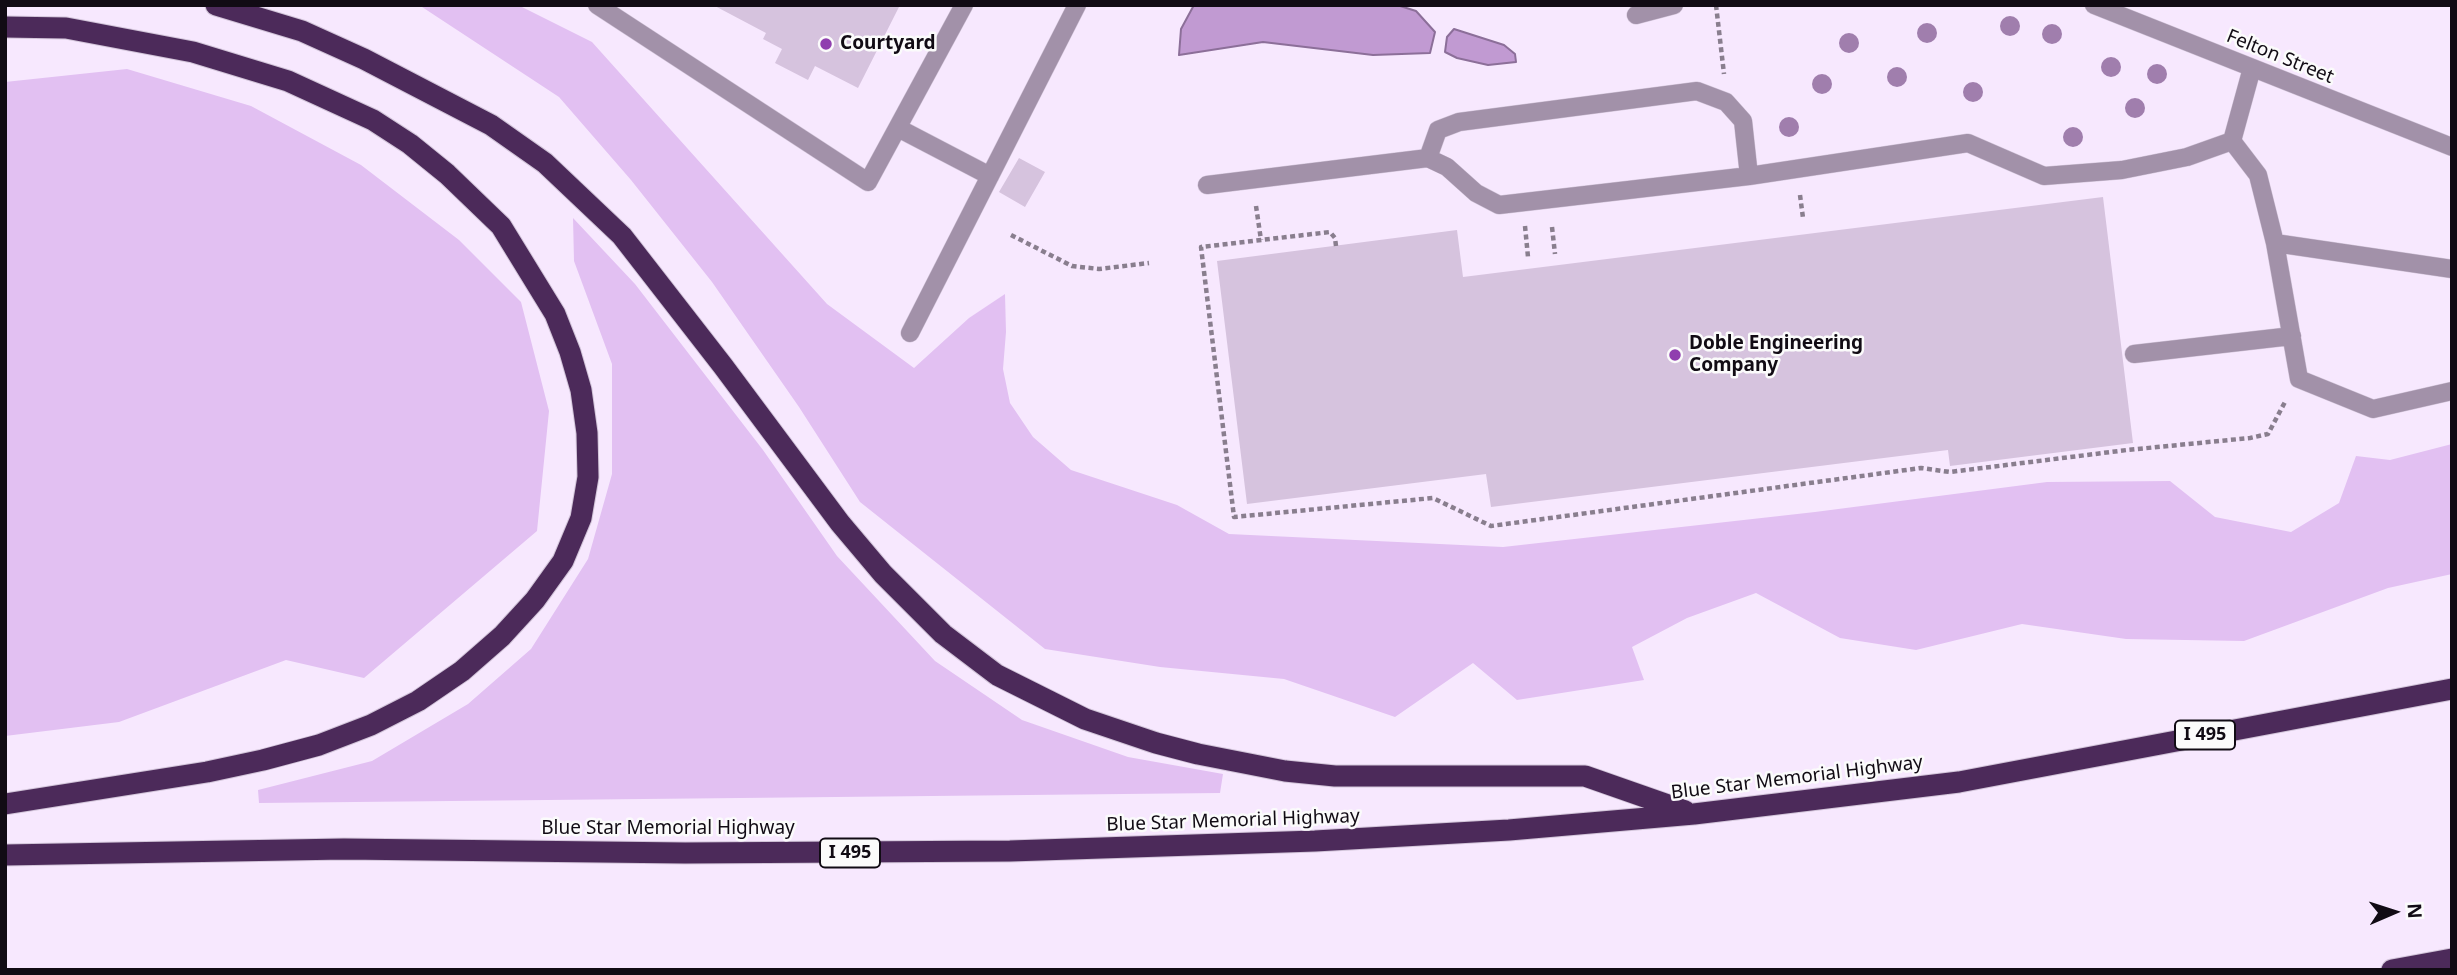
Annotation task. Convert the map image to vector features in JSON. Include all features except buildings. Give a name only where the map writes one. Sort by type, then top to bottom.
[{"type":"highway","points":[[216,5],[302,31],[375,64],[491,125],[545,163],[622,236],[840,523],[883,574],[943,634],[997,675],[1085,719],[1156,743],[1209,756],[1285,771],[1335,776],[1585,776],[1694,814]]},
{"type":"highway","points":[[5,27],[66,28],[193,52],[288,80],[373,120],[410,144],[447,174],[501,226],[555,314],[581,390],[587,433],[588,477],[577,529],[563,561],[535,600],[502,636],[462,671],[418,701],[350,733],[263,760],[207,772],[5,804]]},
{"type":"highway","name":"Blue Star Memorial Highway","points":[[5,855],[344,849],[856,853],[1163,847],[1459,834],[1694,814],[1959,782],[2452,688]]},
{"type":"highway","points":[[2392,970],[2452,959]]},
{"type":"street","points":[[597,5],[868,182],[964,5]]},
{"type":"street","points":[[910,333],[1077,5]]},
{"type":"street","points":[[1636,15],[1674,5]]},
{"type":"street","name":"Felton Street","points":[[2094,5],[2452,147]]},
{"type":"street","points":[[2232,141],[2252,68]]},
{"type":"street","points":[[1428,158],[1438,130],[1459,122],[1697,91],[1726,102],[1743,121],[1749,176]]},
{"type":"street","points":[[898,128],[990,176]]},
{"type":"street","points":[[1207,185],[1428,158],[1447,167],[1476,193],[1499,205],[1749,176],[1968,143],[2044,176],[2122,170],[2187,157],[2232,141]]},
{"type":"street","points":[[2232,141],[2258,175],[2275,243],[2299,379],[2373,409],[2452,391]]},
{"type":"street","points":[[2275,243],[2452,269]]},
{"type":"street","points":[[2134,354],[2292,336]]},
{"type":"path","points":[[1716,5],[1724,70]]},
{"type":"path","points":[[1252,179],[1261,240]]},
{"type":"path","points":[[1336,246],[1330,232],[1201,247],[1234,517],[1433,498],[1491,526],[1920,468],[1950,472],[2250,438],[2268,433],[2299,379]]},
{"type":"path","points":[[1011,234],[1072,266],[1099,269],[1149,263]]},
{"type":"shaded area","points":[[419,5],[518,5],[592,42],[827,304],[914,368],[969,318],[1005,294],[1003,369],[1010,403],[1033,437],[1071,470],[1177,505],[1229,534],[1503,547],[1815,512],[2047,482],[2170,481],[2215,517],[2291,532],[2339,503],[2356,456],[2390,460],[2452,444],[2452,574],[2388,588],[2244,641],[2126,639],[2022,624],[1916,650],[1840,638],[1756,593],[1687,618],[1632,647],[1644,680],[1517,700],[1473,663],[1395,717],[1284,679],[1160,667],[1045,649],[860,502],[799,407],[712,282],[631,180],[559,97]]},
{"type":"shaded area","points":[[1194,5],[1397,5],[1416,11],[1435,32],[1430,53],[1373,55],[1263,42],[1179,55],[1181,29]]},
{"type":"shaded area","points":[[1454,29],[1504,45],[1515,54],[1516,62],[1488,65],[1457,58],[1445,52],[1447,37]]},
{"type":"shaded area","points":[[127,69],[251,106],[361,165],[459,240],[521,302],[549,411],[537,531],[364,678],[286,660],[119,722],[5,736],[5,82]]},
{"type":"shaded area","points":[[573,218],[635,284],[763,450],[837,556],[935,661],[1022,720],[1128,757],[1223,774],[1220,793],[259,803],[258,790],[372,761],[468,704],[531,649],[588,559],[612,474],[612,364],[574,261]]},
{"type":"place","name":"Courtyard","points":[[826,44]]},
{"type":"place","name":"Doble Engineering Company","points":[[1675,355]]}]
